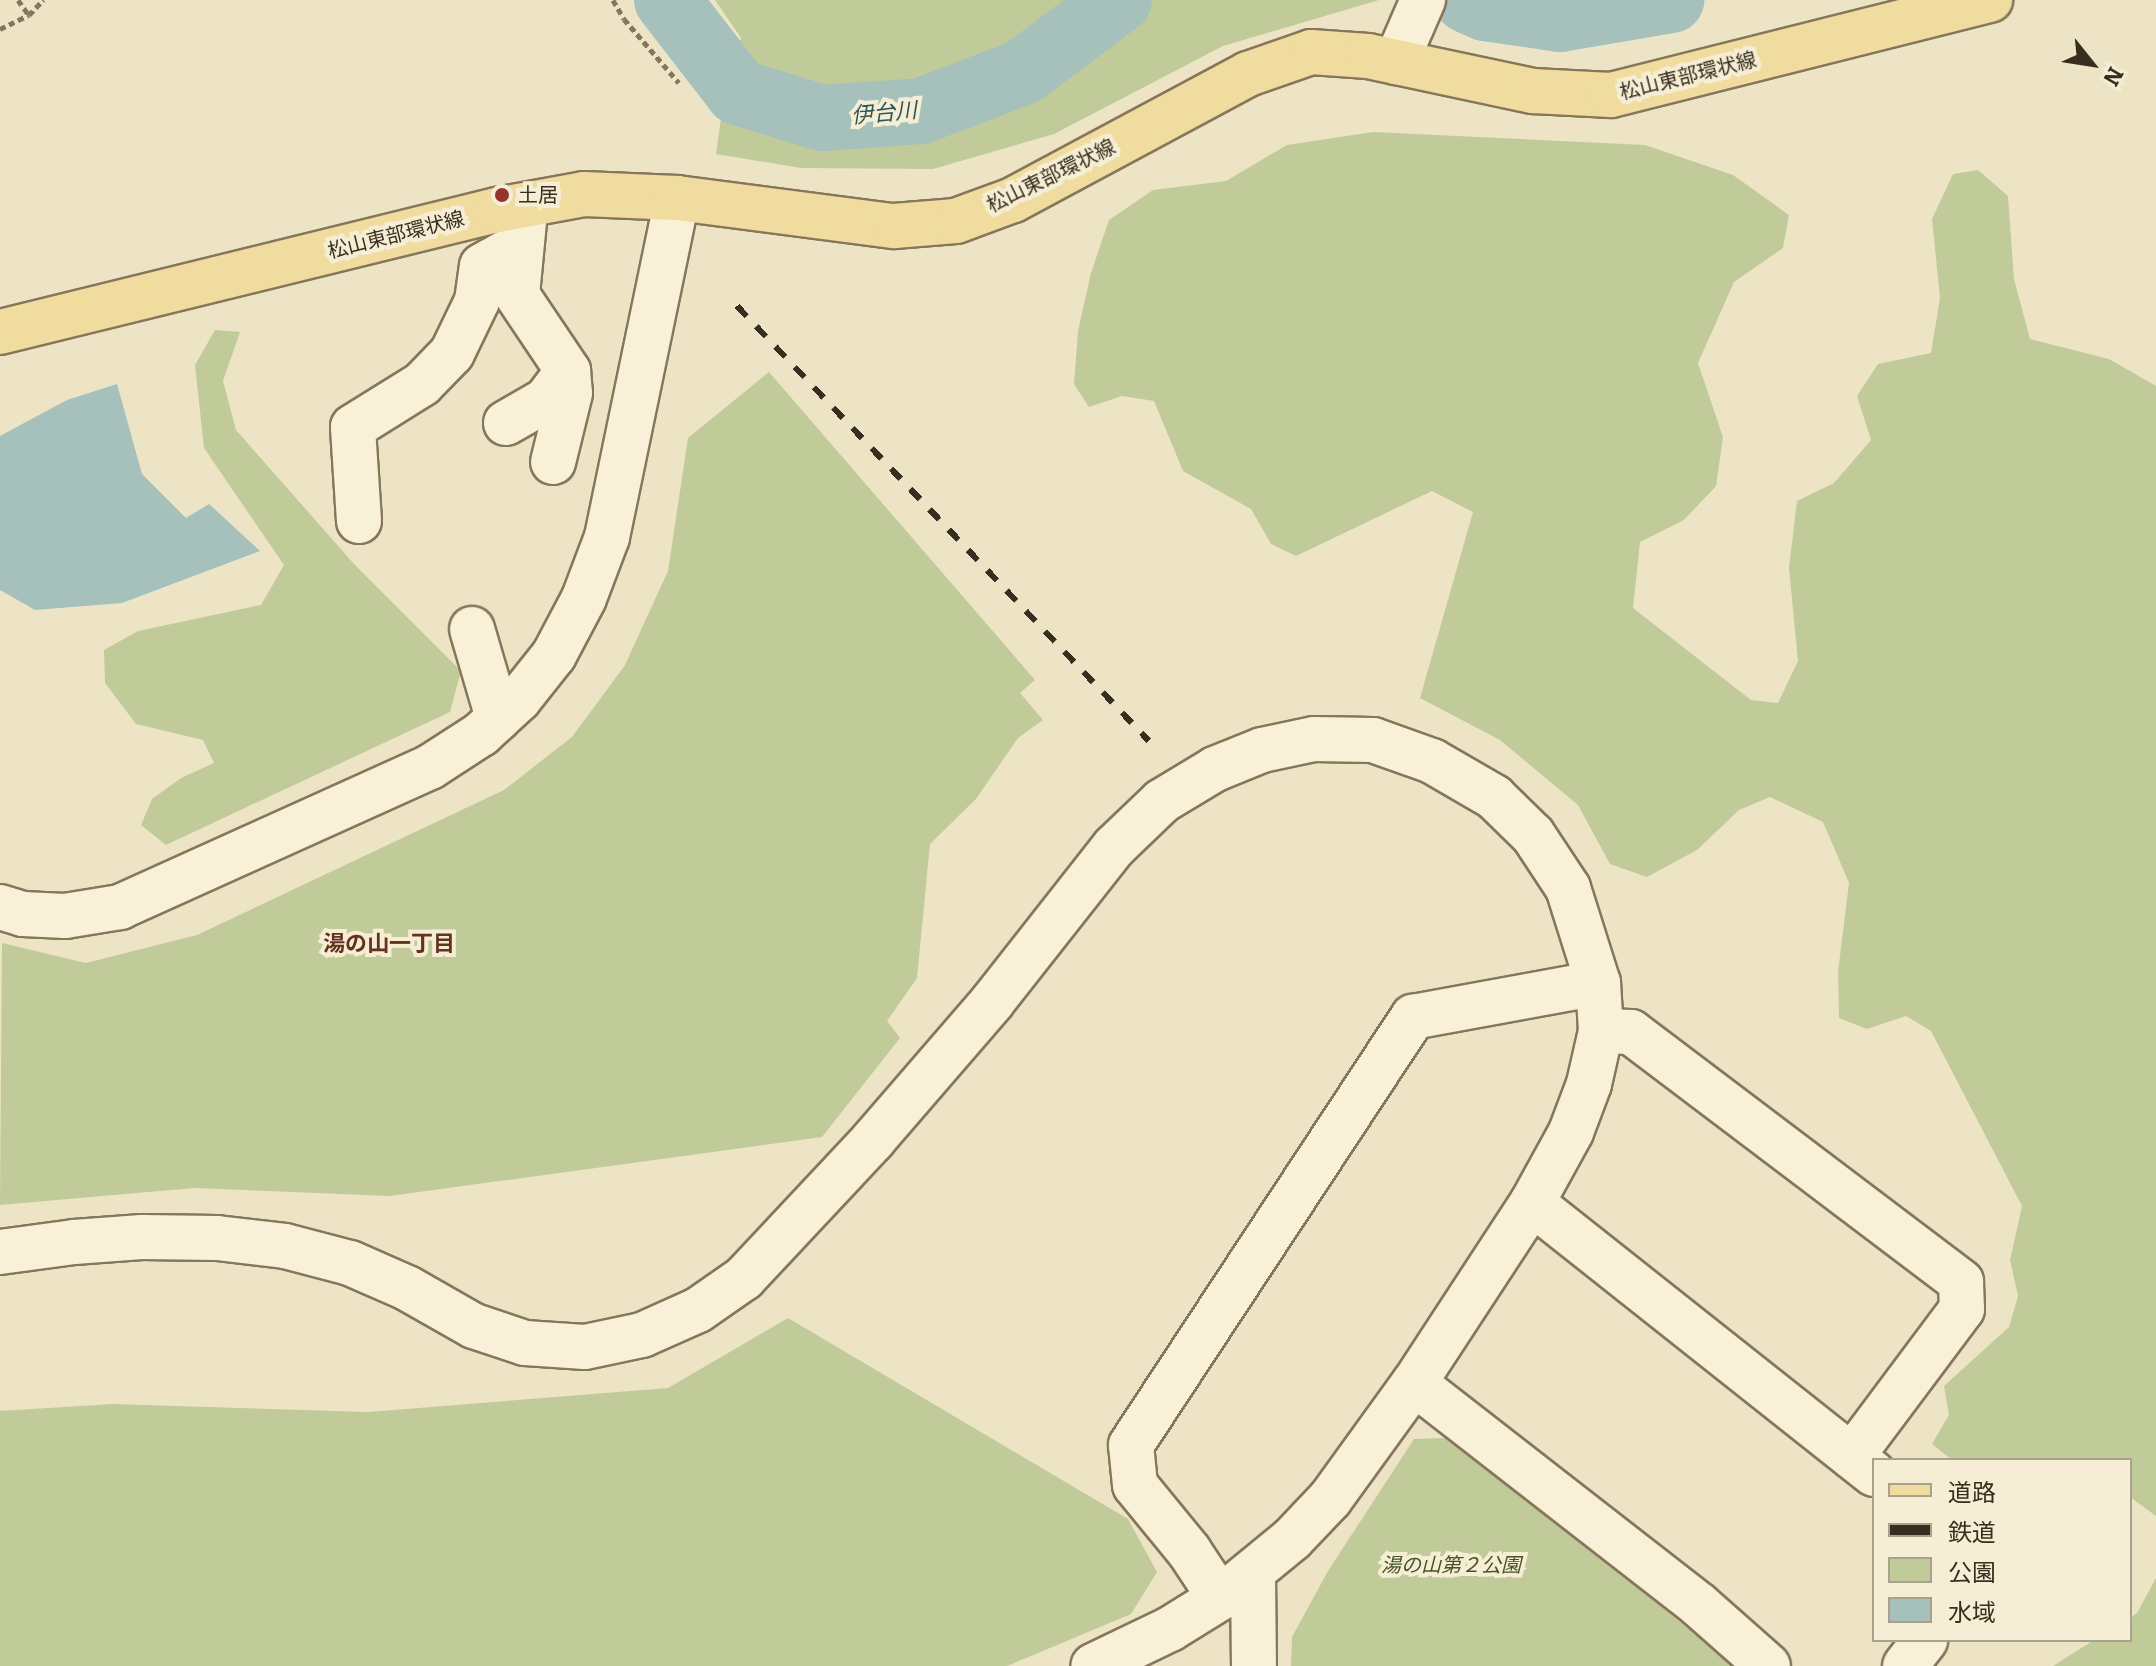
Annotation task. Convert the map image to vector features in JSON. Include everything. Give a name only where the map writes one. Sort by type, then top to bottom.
[{"type":"main road","name":"松山東部環状線","points":[[0,332],[524,225],[584,194],[677,198],[894,226],[956,221],[1013,200],[1248,74],[1311,52],[1396,62],[1533,91],[1611,95],[1990,0]]},
{"type":"street","points":[[1396,62],[1420,6]]},
{"type":"street","points":[[0,907],[23,914],[65,916],[120,907],[430,767],[519,699],[554,655],[584,598],[607,537],[677,198]]},
{"type":"street","points":[[524,225],[517,295],[568,371],[570,393],[553,462]]},
{"type":"street","points":[[359,521],[353,427],[422,384],[452,353],[477,301],[482,266],[524,225]]},
{"type":"street","points":[[506,423],[546,400],[568,371]]},
{"type":"street","points":[[472,629],[498,718]]},
{"type":"street","points":[[0,1252],[142,1237],[217,1238],[285,1246],[350,1263],[407,1288],[474,1326],[525,1343],[585,1347],[642,1335],[698,1310],[744,1278],[883,1129],[992,1002],[1114,847],[1162,801],[1227,764],[1262,750],[1314,739],[1373,740],[1432,761],[1494,797],[1533,835],[1568,888],[1598,983],[1601,1031],[1589,1084],[1571,1132],[1532,1203],[1414,1383],[1330,1499],[1236,1586],[1170,1629],[1093,1666]]},
{"type":"street","points":[[1254,1666],[1236,1586],[1189,1551],[1135,1485],[1131,1445],[1413,1017],[1598,983]]},
{"type":"street","points":[[1532,1203],[1863,1465],[1962,1309],[1961,1282],[1631,1032],[1601,1031]]},
{"type":"street","points":[[1414,1383],[1699,1605],[1768,1666]]},
{"type":"street","points":[[1905,1666],[1923,1642]]},
{"type":"path","points":[[18,0],[29,15]]},
{"type":"path","points":[[0,29],[29,15],[43,0]]},
{"type":"path","points":[[613,0],[624,19],[679,83]]},
{"type":"green space","points":[[715,0],[1379,0],[1223,46],[1054,134],[933,169],[801,168],[716,154],[723,103],[741,38]]},
{"type":"green space","points":[[1373,132],[1645,145],[1733,175],[1789,215],[1783,248],[1734,282],[1698,363],[1723,437],[1716,486],[1684,520],[1640,542],[1633,608],[1751,700],[1778,703],[1798,661],[1789,568],[1797,501],[1834,483],[1871,440],[1857,396],[1878,364],[1931,353],[1940,298],[1932,219],[1953,174],[1978,170],[2008,196],[2014,279],[2030,339],[2109,359],[2156,386],[2156,1516],[2132,1498],[2132,1458],[1950,1458],[1932,1444],[1949,1415],[1944,1386],[2009,1327],[2018,1296],[2010,1260],[2022,1206],[1931,1031],[1906,1016],[1867,1029],[1839,1018],[1838,972],[1849,883],[1823,822],[1770,797],[1739,810],[1697,850],[1647,877],[1610,864],[1578,805],[1500,740],[1420,698],[1473,512],[1432,491],[1296,556],[1271,544],[1251,509],[1183,471],[1154,401],[1122,396],[1089,407],[1074,384],[1078,331],[1091,273],[1109,220],[1153,190],[1226,181],[1287,145]]},
{"type":"green space","points":[[215,330],[240,332],[223,381],[236,430],[354,564],[461,671],[450,712],[166,845],[141,825],[152,799],[181,778],[214,763],[203,740],[136,724],[105,683],[104,650],[138,631],[261,605],[284,565],[204,448],[195,365]]},
{"type":"green space","points":[[769,372],[1035,680],[1020,693],[1043,720],[1018,738],[976,799],[930,844],[917,978],[887,1021],[900,1038],[822,1137],[390,1196],[194,1188],[0,1205],[2,943],[86,963],[197,935],[504,790],[572,737],[625,665],[668,571],[688,438]]},
{"type":"green space","points":[[788,1318],[1128,1519],[1157,1572],[1131,1614],[1007,1666],[0,1666],[0,1411],[112,1404],[368,1412],[668,1388]]},
{"type":"green space","name":"湯の山第２公園","points":[[1445,1438],[1532,1500],[1734,1666],[1291,1666],[1292,1637],[1328,1571],[1414,1439]]},
{"type":"green space","points":[[2156,1578],[2156,1666],[2053,1666],[2091,1642],[2132,1642],[2132,1617]]},
{"type":"water","points":[[117,384],[142,474],[186,518],[209,504],[260,551],[122,603],[35,610],[0,590],[0,436],[67,400]]},
{"type":"waterway","name":"伊台川","points":[[667,0],[738,92],[822,118],[921,111],[1023,72],[1119,0]]},
{"type":"waterway","name":"伊台川","points":[[1467,0],[1485,8],[1560,19],[1671,0]]},
{"type":"railway","points":[[737,306],[1149,741]]},
{"type":"place","name":"土居","points":[[502,195]]},
{"type":"district","name":"湯の山一丁目","points":[[389,944]]}]
